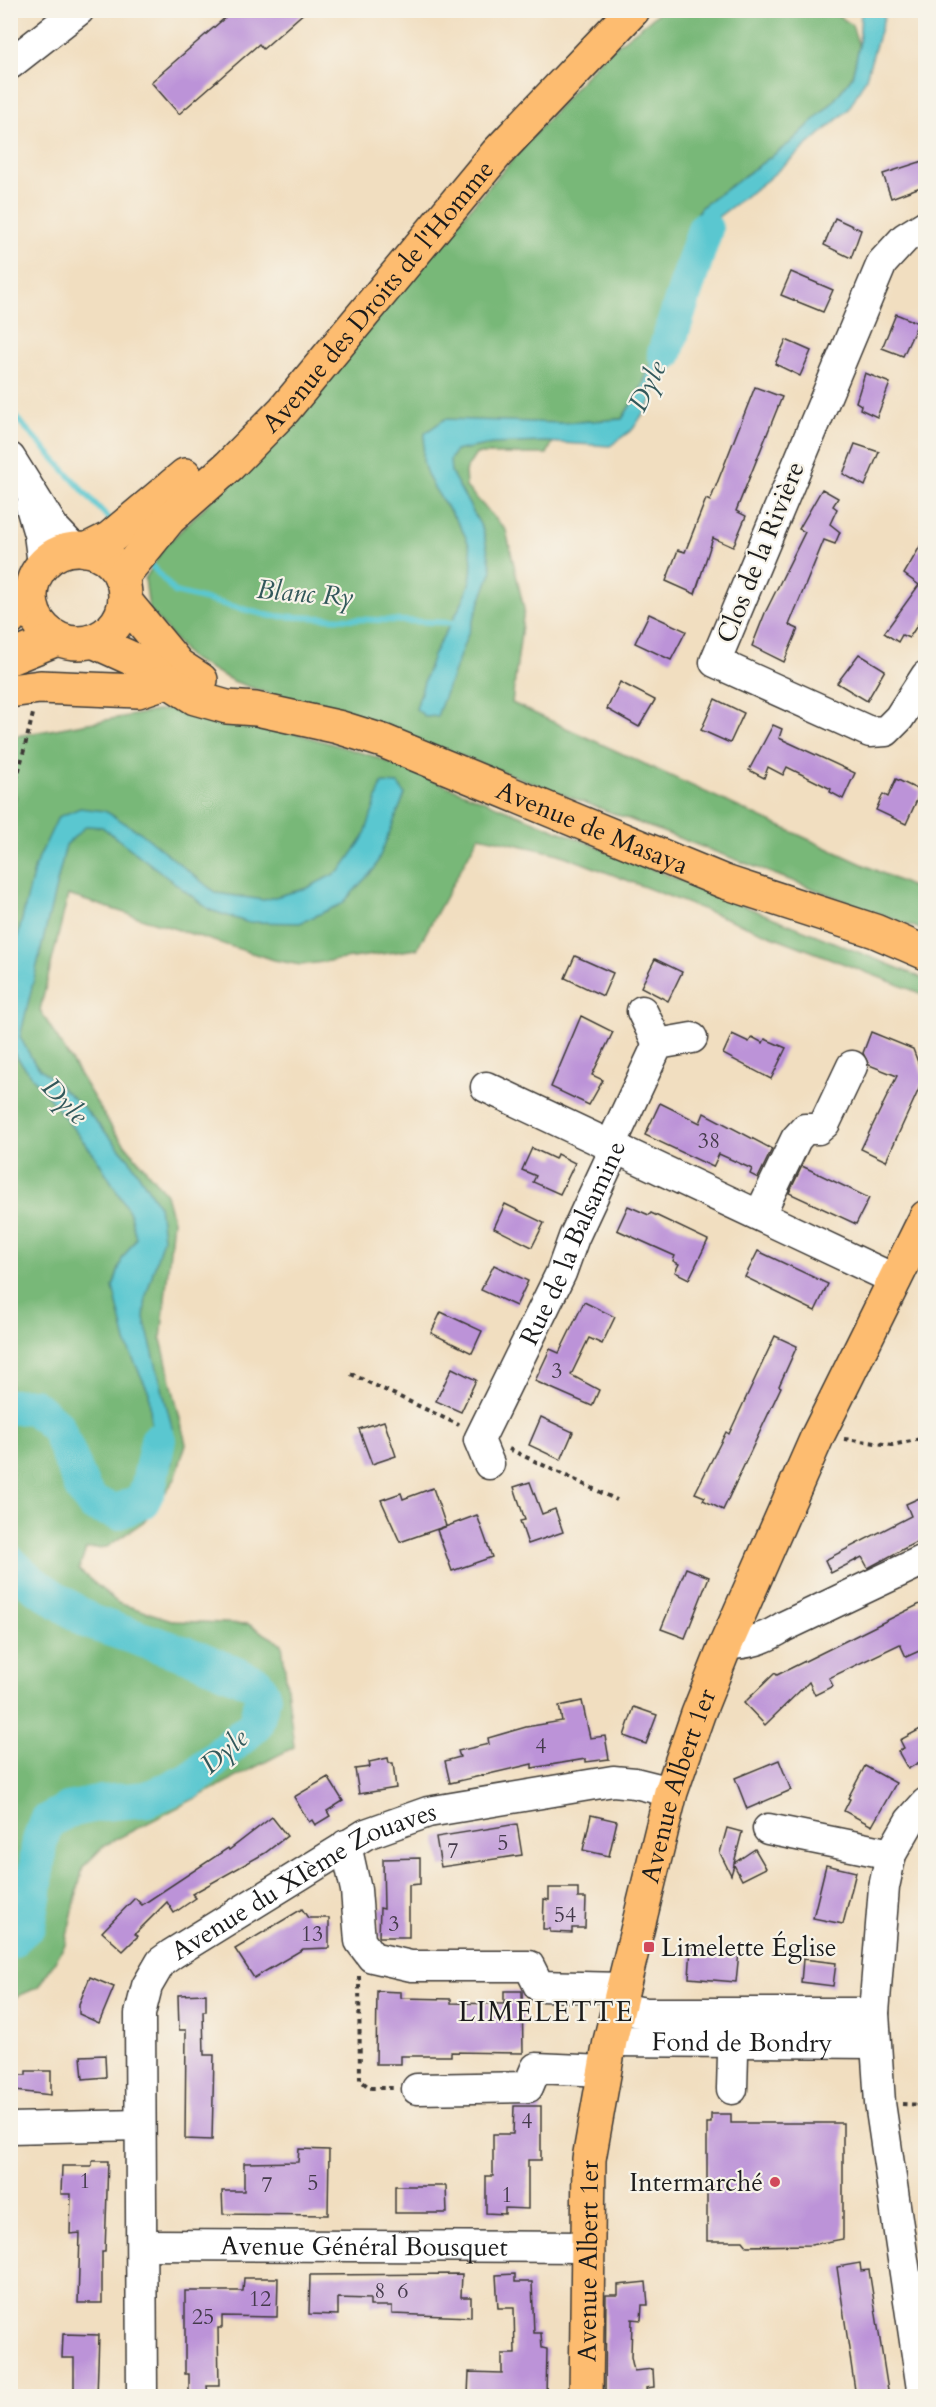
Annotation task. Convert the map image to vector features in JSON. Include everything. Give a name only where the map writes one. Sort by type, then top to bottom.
[{"type":"main road","name":"Avenue des Droits de l'Homme","points":[[80,550],[110,538],[212,452],[270,394],[480,141],[603,10]]},
{"type":"main road","name":"Avenue des Droits de l'Homme","points":[[123,589],[169,519],[229,466],[284,410],[497,153],[633,10]]},
{"type":"main road","points":[[80,550],[101,555],[113,565],[123,589],[115,626],[93,641],[74,644],[57,639],[42,627],[33,612],[30,594],[34,578],[43,564],[57,554],[80,550]]},
{"type":"main road","name":"Avenue de Masaya","points":[[123,589],[178,664],[202,681],[256,709]]},
{"type":"main road","points":[[10,619],[30,594]]},
{"type":"main road","points":[[10,658],[57,639]]},
{"type":"main road","name":"Avenue de Masaya","points":[[93,641],[135,660],[195,698],[227,707],[256,709],[338,727],[382,741],[725,882],[875,931],[926,953]]},
{"type":"main road","points":[[25,689],[138,691],[168,681]]},
{"type":"main road","name":"Avenue Albert 1er","points":[[586,2397],[589,2159],[607,2056],[672,1792],[698,1714],[726,1644],[818,1435],[926,1217]]},
{"type":"street","points":[[10,64],[79,10]]},
{"type":"street","name":"Clos de la Rivière","points":[[926,225],[905,238],[882,263],[715,662],[870,732],[886,731],[899,718],[926,676]]},
{"type":"street","points":[[14,462],[53,527],[80,550]]},
{"type":"street","points":[[14,462],[39,534],[43,564]]},
{"type":"street","points":[[642,1011],[658,1044],[692,1038]]},
{"type":"street","name":"Rue de la Balsamine","points":[[476,1450],[561,1273],[574,1238],[615,1149],[616,1134],[658,1044]]},
{"type":"street","points":[[760,1214],[796,1139],[805,1130],[818,1129],[825,1123],[852,1066]]},
{"type":"street","points":[[486,1087],[896,1280]]},
{"type":"street","points":[[726,1644],[754,1642],[926,1558]]},
{"type":"street","points":[[740,1613],[768,1624],[785,1626]]},
{"type":"street","name":"Avenue du XIème Zouaves","points":[[142,2397],[140,2014],[147,1986],[162,1962],[188,1942],[346,1845],[366,1834],[428,1812],[613,1781],[635,1783],[672,1792]]},
{"type":"street","points":[[923,2397],[889,2171],[875,2043],[874,2013],[884,1887],[891,1854],[909,1821],[926,1803]]},
{"type":"street","points":[[768,1829],[891,1854]]},
{"type":"street","points":[[346,1845],[356,1890],[360,1941],[372,1957]]},
{"type":"street","name":"Fond de Bondry","points":[[372,1957],[411,1966],[529,1966],[539,1986],[621,1998],[646,2013],[734,2027],[875,2043]]},
{"type":"street","name":"Fond de Bondry","points":[[417,2089],[528,2087],[536,2068],[607,2056],[734,2027],[874,2013]]},
{"type":"street","points":[[732,2089],[734,2027]]},
{"type":"street","points":[[10,2128],[140,2125]]},
{"type":"street","name":"Avenue Général Bousquet","points":[[142,2245],[587,2247]]},
{"type":"path","points":[[874,10],[926,15]]},
{"type":"path","points":[[10,806],[25,689]]},
{"type":"path","points":[[818,1435],[892,1445],[926,1437]]},
{"type":"path","points":[[372,1957],[358,1977],[360,2080],[370,2088],[417,2089]]},
{"type":"green space","points":[[661,11],[806,11],[836,14],[852,25],[859,47],[852,77],[832,103],[790,143],[700,208],[664,329],[642,387],[622,419],[562,423],[547,454],[476,454],[465,471],[466,487],[506,530],[524,609],[512,703],[925,893],[925,931],[448,751],[233,681],[190,658],[149,609],[145,579],[164,547],[242,470],[602,57]]},
{"type":"green space","points":[[184,706],[278,728],[373,756],[925,979],[925,995],[559,854],[479,836],[417,949],[301,965],[274,960],[68,895],[40,1010],[114,1131],[166,1194],[173,1220],[161,1339],[186,1444],[175,1479],[146,1520],[107,1547],[86,1549],[79,1570],[118,1603],[175,1621],[248,1624],[282,1644],[294,1747],[105,1845],[83,1867],[65,1945],[39,1987],[11,1999],[10,819],[16,796],[11,796],[11,737]]},
{"type":"water","name":"Dyle","points":[[861,11],[886,11],[866,78],[848,110],[767,180],[718,217],[700,248],[652,400],[633,429],[610,446],[545,442],[492,444],[455,451],[450,460],[451,472],[483,530],[492,570],[437,716],[426,717],[416,709],[424,683],[433,656],[460,608],[470,582],[472,568],[471,554],[463,532],[434,488],[424,465],[425,433],[445,419],[562,423],[622,419],[642,387],[664,329],[687,235],[700,208],[790,143],[832,103],[852,77],[859,47]]},
{"type":"water","points":[[382,783],[398,784],[405,794],[375,868],[342,904],[300,923],[246,922],[210,910],[102,827],[86,826],[66,845],[20,1037],[35,1064],[84,1108],[129,1159],[159,1206],[163,1238],[146,1296],[144,1318],[172,1427],[172,1462],[158,1489],[148,1489],[141,1482],[152,1437],[149,1393],[127,1346],[113,1287],[122,1259],[136,1238],[129,1211],[96,1157],[11,1050],[11,964],[35,866],[58,817],[80,808],[105,811],[140,832],[216,893],[264,900],[307,888],[340,871],[364,837]]},
{"type":"building","points":[[234,10],[307,10],[263,49],[259,44],[179,114],[151,82]]},
{"type":"building","points":[[926,160],[926,185],[891,198],[883,174]]},
{"type":"building","points":[[835,218],[861,230],[851,258],[824,245]]},
{"type":"building","points":[[791,272],[833,290],[823,312],[781,295]]},
{"type":"building","points":[[896,314],[918,323],[903,356],[882,348]]},
{"type":"building","points":[[786,340],[811,351],[800,376],[775,364]]},
{"type":"building","points":[[865,373],[890,383],[877,417],[860,409],[861,405],[856,402]]},
{"type":"building","points":[[755,387],[782,397],[736,511],[746,516],[733,547],[713,538],[695,594],[666,581],[678,550],[685,552],[706,499],[710,501]]},
{"type":"building","points":[[855,444],[879,452],[865,486],[843,474]]},
{"type":"building","points":[[822,489],[838,498],[833,506],[837,509],[830,524],[840,532],[835,544],[824,540],[789,625],[798,629],[784,662],[752,646],[765,613],[805,532],[799,529]]},
{"type":"building","points":[[926,536],[926,612],[909,638],[902,635],[898,642],[884,633],[919,585],[904,574]]},
{"type":"building","points":[[649,614],[686,631],[671,660],[635,643]]},
{"type":"building","points":[[859,654],[885,670],[867,701],[837,683]]},
{"type":"building","points":[[620,682],[655,700],[639,727],[607,709]]},
{"type":"building","points":[[715,699],[744,713],[730,743],[701,730]]},
{"type":"building","points":[[773,725],[782,729],[779,738],[855,773],[843,799],[830,792],[831,789],[787,767],[783,775],[768,767],[764,778],[749,770]]},
{"type":"building","points":[[896,779],[921,791],[906,824],[876,810],[883,794],[888,797]]},
{"type":"building","points":[[575,956],[613,973],[603,996],[565,978]]},
{"type":"building","points":[[655,959],[682,972],[668,1001],[641,987]]},
{"type":"building","points":[[581,1016],[613,1032],[592,1075],[603,1080],[589,1105],[551,1087]]},
{"type":"building","points":[[871,1032],[913,1049],[924,1078],[886,1161],[861,1149],[897,1076],[869,1065],[863,1053]]},
{"type":"building","points":[[732,1034],[749,1042],[752,1037],[763,1043],[765,1039],[786,1048],[771,1079],[723,1054]]},
{"type":"building","points":[[660,1103],[700,1123],[704,1113],[772,1149],[758,1178],[750,1174],[752,1169],[719,1154],[713,1167],[645,1135]]},
{"type":"building","points":[[532,1148],[555,1159],[557,1154],[575,1163],[560,1194],[533,1182],[536,1176],[522,1170]]},
{"type":"building","points":[[802,1166],[869,1198],[856,1224],[789,1193]]},
{"type":"building","points":[[505,1204],[544,1223],[532,1247],[494,1228]]},
{"type":"building","points":[[628,1206],[649,1215],[651,1213],[708,1240],[689,1279],[675,1272],[679,1264],[673,1261],[675,1256],[617,1230]]},
{"type":"building","points":[[758,1251],[828,1284],[815,1311],[745,1277]]},
{"type":"building","points":[[494,1265],[528,1281],[516,1306],[481,1290]]},
{"type":"building","points":[[584,1302],[615,1317],[602,1344],[589,1338],[571,1375],[599,1390],[592,1406],[535,1381],[550,1349],[559,1353]]},
{"type":"building","points":[[441,1312],[482,1331],[472,1353],[431,1333]]},
{"type":"building","points":[[775,1336],[797,1346],[779,1386],[781,1387],[723,1510],[703,1500],[705,1497],[695,1493],[726,1432],[729,1434]]},
{"type":"building","points":[[452,1368],[476,1380],[461,1412],[436,1401]]},
{"type":"building","points":[[541,1417],[573,1432],[561,1460],[529,1445]]},
{"type":"building","points":[[384,1421],[396,1456],[372,1464],[359,1429]]},
{"type":"building","points":[[530,1482],[542,1514],[555,1509],[563,1532],[528,1544],[520,1521],[525,1520],[514,1487]]},
{"type":"building","points":[[433,1488],[446,1526],[400,1542],[381,1500],[401,1493],[403,1499]]},
{"type":"building","points":[[926,1495],[926,1542],[922,1539],[868,1568],[862,1557],[831,1573],[825,1560],[911,1516],[906,1504]]},
{"type":"building","points":[[477,1515],[492,1557],[452,1571],[437,1530]]},
{"type":"building","points":[[686,1568],[709,1577],[685,1638],[661,1629]]},
{"type":"building","points":[[926,1601],[926,1648],[906,1657],[900,1644],[829,1678],[833,1686],[815,1695],[809,1682],[765,1725],[744,1703],[775,1673],[777,1675]]},
{"type":"building","points":[[582,1701],[590,1738],[605,1736],[609,1759],[586,1762],[586,1759],[532,1768],[532,1764],[450,1783],[445,1761],[460,1757],[458,1751],[489,1744],[488,1738],[526,1727],[562,1721],[559,1706]]},
{"type":"building","points":[[634,1707],[657,1715],[646,1744],[624,1736]]},
{"type":"building","points":[[926,1726],[926,1758],[908,1769],[898,1751],[904,1748],[900,1740]]},
{"type":"building","points":[[388,1758],[389,1763],[393,1763],[396,1788],[359,1794],[355,1769],[370,1767],[369,1762]]},
{"type":"building","points":[[779,1760],[791,1790],[747,1809],[735,1778]]},
{"type":"building","points":[[865,1766],[896,1783],[872,1826],[844,1811],[850,1799],[848,1798]]},
{"type":"building","points":[[328,1777],[343,1801],[327,1811],[330,1816],[315,1825],[312,1820],[309,1822],[294,1797]]},
{"type":"building","points":[[591,1815],[617,1821],[609,1856],[583,1850]]},
{"type":"building","points":[[272,1817],[287,1836],[265,1853],[192,1894],[196,1898],[174,1913],[167,1902],[135,1934],[138,1936],[123,1951],[102,1932],[135,1898],[142,1905],[228,1848],[229,1850]]},
{"type":"building","points":[[517,1824],[522,1855],[441,1867],[436,1837]]},
{"type":"building","points":[[727,1828],[742,1832],[734,1863],[755,1849],[766,1868],[742,1880],[734,1865],[731,1875],[720,1853]]},
{"type":"building","points":[[420,1858],[420,1884],[409,1885],[409,1937],[379,1937],[380,1908],[384,1909],[383,1859]]},
{"type":"building","points":[[826,1865],[856,1872],[843,1924],[813,1918]]},
{"type":"building","points":[[549,1888],[578,1888],[578,1898],[586,1898],[585,1928],[572,1928],[572,1933],[550,1932],[550,1929],[543,1929],[544,1899],[549,1900]]},
{"type":"building","points":[[302,1909],[308,1918],[329,1918],[329,1948],[303,1949],[254,1978],[235,1949]]},
{"type":"building","points":[[691,1947],[739,1952],[736,1982],[689,1978]]},
{"type":"building","points":[[803,1959],[836,1963],[833,1986],[801,1982]]},
{"type":"building","points":[[90,1977],[114,1987],[99,2023],[79,2014],[79,2004]]},
{"type":"building","points":[[377,1991],[401,1992],[401,1998],[451,1999],[451,2003],[504,2004],[504,1991],[522,1991],[523,2053],[451,2052],[451,2056],[401,2056],[401,2064],[376,2064]]},
{"type":"building","points":[[206,1994],[206,2011],[203,2011],[204,2055],[214,2055],[212,2140],[185,2139],[186,2030],[179,2030],[178,1995]]},
{"type":"building","points":[[105,2055],[106,2077],[83,2079],[81,2056]]},
{"type":"building","points":[[26,2071],[51,2071],[51,2095],[16,2091],[16,2075],[26,2075]]},
{"type":"building","points":[[514,2106],[541,2106],[541,2160],[528,2160],[528,2209],[505,2208],[505,2214],[486,2213],[486,2176],[493,2176],[493,2134],[513,2134]]},
{"type":"building","name":"Intermarché","points":[[711,2114],[731,2114],[731,2123],[843,2123],[843,2239],[811,2245],[747,2246],[743,2241],[707,2241],[707,2123],[711,2123]]},
{"type":"building","points":[[299,2149],[329,2150],[328,2215],[223,2214],[222,2191],[244,2191],[244,2163],[298,2162]]},
{"type":"building","points":[[92,2161],[108,2161],[105,2252],[102,2252],[102,2303],[78,2303],[80,2233],[70,2234],[71,2194],[61,2194],[62,2166],[92,2166]]},
{"type":"building","points":[[395,2186],[446,2186],[447,2213],[395,2213]]},
{"type":"building","points":[[860,2263],[861,2271],[869,2270],[889,2397],[856,2397],[837,2267]]},
{"type":"building","points":[[462,2274],[461,2297],[471,2297],[471,2317],[392,2314],[392,2306],[370,2306],[370,2299],[338,2298],[338,2315],[309,2314],[310,2275]]},
{"type":"building","points":[[515,2274],[515,2282],[532,2282],[534,2333],[541,2333],[542,2348],[547,2349],[546,2396],[468,2395],[469,2372],[502,2373],[502,2354],[515,2354],[514,2308],[498,2308],[496,2275]]},
{"type":"building","points":[[244,2278],[278,2278],[277,2317],[222,2316],[222,2328],[218,2328],[219,2386],[207,2386],[208,2397],[189,2397],[189,2374],[185,2374],[185,2291],[243,2291]]},
{"type":"building","points":[[646,2282],[648,2305],[642,2305],[641,2320],[632,2319],[631,2357],[634,2371],[653,2369],[654,2387],[646,2388],[647,2397],[605,2397],[606,2295],[618,2295],[618,2285]]},
{"type":"building","points":[[63,2334],[99,2335],[97,2397],[74,2397],[74,2358],[62,2358]]},
{"type":"waterway","name":"Dyle","points":[[665,353],[705,229]]},
{"type":"waterway","name":"Blanc Ry","points":[[10,411],[111,521]]},
{"type":"waterway","name":"Blanc Ry","points":[[152,566],[175,592],[271,616],[458,623]]},
{"type":"waterway","name":"Dyle","points":[[10,1407],[33,1406],[57,1427],[83,1490],[93,1504],[117,1512],[142,1501],[148,1489],[158,1440]]},
{"type":"waterway","name":"Dyle","points":[[10,1563],[32,1583],[90,1622],[200,1659],[257,1684],[263,1697],[255,1725],[191,1780],[147,1799],[102,1803],[68,1810],[46,1822],[39,1844],[28,1925],[10,1941]]},
{"type":"place","name":"Limelette Église","points":[[649,1947]]},
{"type":"place","name":"Intermarché","points":[[775,2182]]},
{"type":"district","name":"LIMELETTE","points":[[546,2011]]}]
